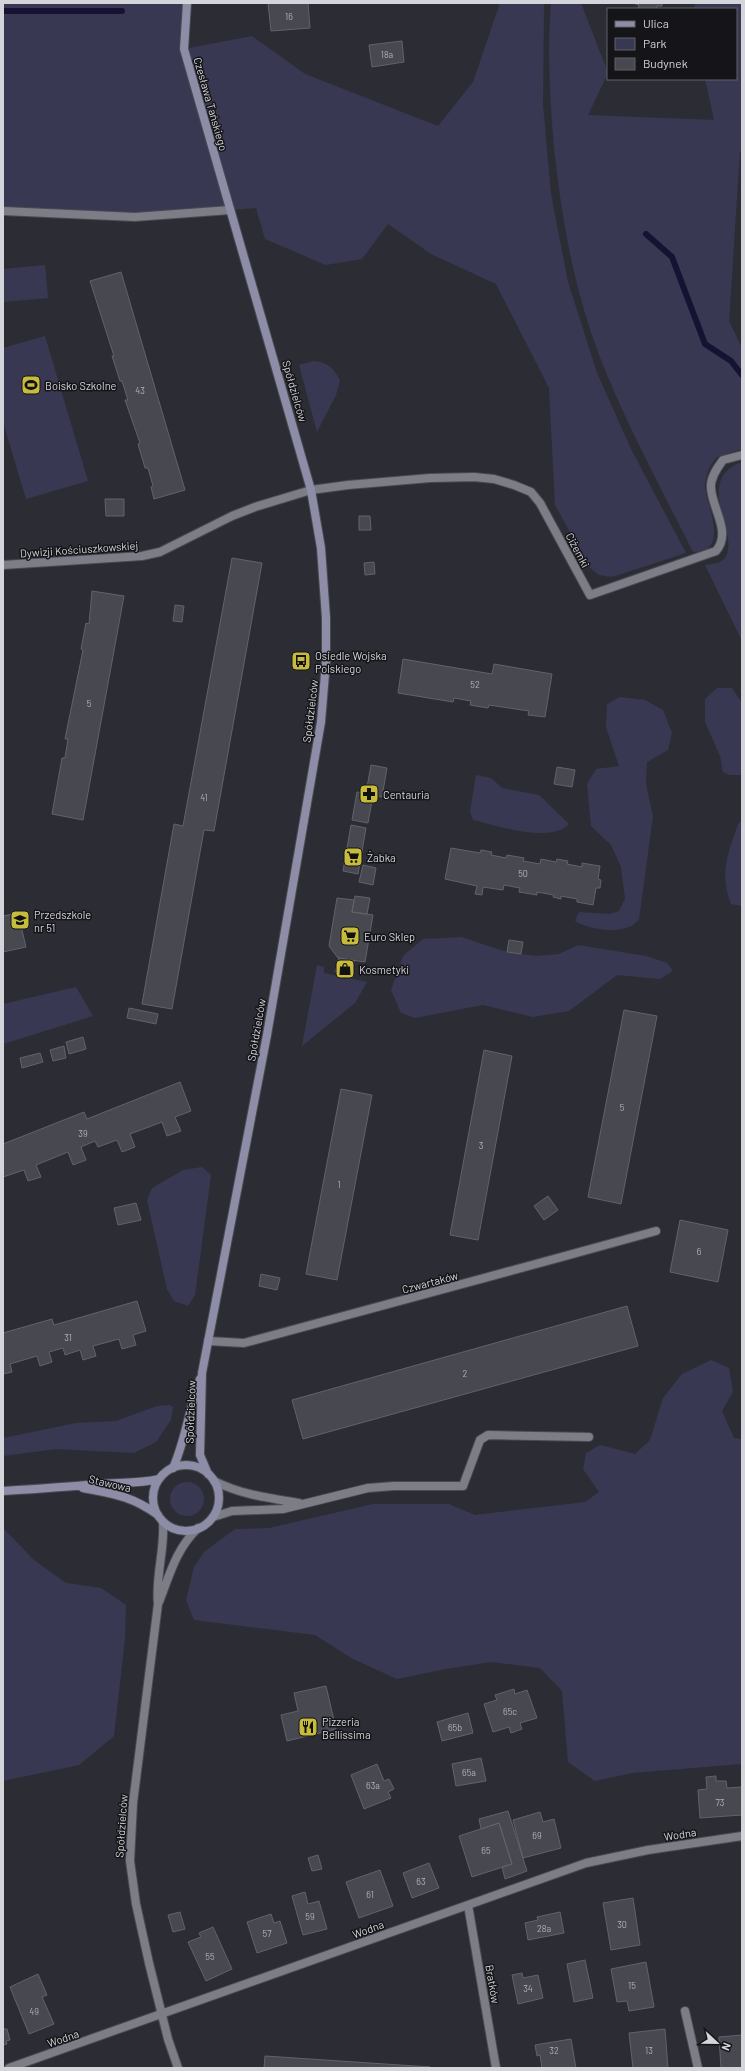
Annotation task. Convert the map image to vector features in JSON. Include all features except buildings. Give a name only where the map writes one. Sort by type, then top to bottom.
[{"type":"street","name":"Czesława Tańskiego","points":[[188,3],[184,49],[230,210]]},
{"type":"street","points":[[3,211],[135,217],[230,210]]},
{"type":"street","name":"Spółdzielców","points":[[208,1474],[200,1455],[202,1373],[267,1035],[321,722],[326,662],[326,618],[321,548],[312,490],[230,210]]},
{"type":"street","name":"Ciżemki","points":[[312,490],[454,476],[494,479],[514,484],[531,492],[540,503],[590,595],[716,551],[722,539],[722,531],[710,488],[711,480],[723,460],[742,455]]},
{"type":"street","name":"Dywizji Kościuszkowskiej","points":[[3,565],[142,556],[160,552],[232,516],[312,490]]},
{"type":"street","name":"Czwartaków","points":[[208,1341],[244,1343],[448,1289],[510,1270],[582,1253],[656,1231]]},
{"type":"street","name":"Spółdzielców","points":[[174,1468],[181,1450],[195,1392],[202,1373]]},
{"type":"street","points":[[213,1517],[218,1499],[218,1490],[214,1481],[208,1474],[192,1466],[174,1468],[165,1472],[159,1479],[153,1497],[158,1515],[163,1522],[180,1530],[198,1528],[213,1517],[232,1511],[283,1509],[302,1503],[368,1488],[394,1486],[463,1486],[480,1440],[488,1435],[589,1437]]},
{"type":"street","name":"Stawowa","points":[[3,1491],[77,1487],[99,1484],[143,1483],[159,1479]]},
{"type":"street","points":[[214,1481],[233,1490],[255,1497],[302,1503]]},
{"type":"street","name":"Stawowa","points":[[77,1487],[125,1496],[141,1503],[158,1515]]},
{"type":"street","name":"Spółdzielców","points":[[163,1522],[164,1540],[156,1588],[158,1604],[132,1816],[130,1861],[136,1904],[162,2015],[178,2068]]},
{"type":"street","name":"Spółdzielców","points":[[158,1604],[174,1563],[186,1541],[198,1528]]},
{"type":"street","name":"Wodna","points":[[9,2068],[162,2015],[586,1863],[648,1850],[742,1836]]},
{"type":"street","name":"Bratków","points":[[468,1905],[496,2068]]},
{"type":"street","points":[[685,2011],[698,2068]]},
{"type":"green space","points":[[3,3],[187,3],[184,49],[252,36],[305,74],[438,126],[473,82],[500,3],[544,3],[543,105],[551,194],[568,282],[597,373],[631,449],[686,553],[612,577],[599,575],[589,567],[555,505],[549,388],[496,284],[431,254],[388,224],[362,259],[326,265],[265,239],[256,208],[135,217],[3,211]]},
{"type":"green space","points":[[551,3],[581,3],[607,70],[607,75],[588,115],[714,120],[705,80],[737,80],[737,8],[694,8],[695,3],[742,3],[742,150],[740,152],[729,321],[742,348],[742,449],[717,457],[707,473],[705,485],[714,525],[714,536],[711,544],[705,550],[693,552],[626,417],[605,370],[586,316],[578,289],[566,233],[557,176],[551,112],[549,39]]},
{"type":"green space","points":[[45,265],[48,298],[3,302],[3,269]]},
{"type":"green space","name":"Boisko Szkolne","points":[[45,336],[88,481],[26,499],[3,422],[3,348]]},
{"type":"green space","points":[[313,361],[330,366],[340,380],[336,395],[317,432],[299,365]]},
{"type":"green space","points":[[742,462],[742,641],[705,565],[720,562],[727,555],[727,535],[721,510],[719,485],[724,474],[730,468]]},
{"type":"green space","points":[[717,688],[732,688],[742,703],[742,775],[730,775],[723,772],[720,756],[705,722],[705,699]]},
{"type":"green space","points":[[620,697],[645,700],[663,710],[672,733],[668,750],[647,762],[646,784],[653,816],[639,919],[634,924],[623,929],[609,930],[594,928],[575,921],[579,912],[610,914],[619,911],[625,899],[621,867],[611,845],[591,826],[587,784],[596,769],[619,766],[606,727],[607,704]]},
{"type":"green space","points":[[476,775],[491,778],[502,788],[539,795],[569,824],[561,830],[550,833],[537,833],[508,829],[473,820],[470,812]]},
{"type":"green space","points":[[742,821],[742,906],[731,904],[727,893],[725,873],[728,854],[738,824]]},
{"type":"green space","points":[[461,937],[507,952],[536,956],[559,954],[578,945],[646,956],[667,963],[673,971],[660,979],[617,975],[569,1011],[533,1017],[483,1005],[415,1018],[401,1013],[391,990],[403,956],[423,939]]},
{"type":"green space","points":[[317,965],[324,967],[324,973],[367,982],[355,1003],[302,1046]]},
{"type":"green space","points":[[76,987],[93,1016],[3,1044],[3,1004]]},
{"type":"green space","points":[[202,1167],[211,1175],[195,1295],[188,1306],[174,1301],[167,1289],[147,1200],[152,1188],[183,1170]]},
{"type":"green space","points":[[711,1360],[729,1368],[733,1392],[722,1411],[734,1438],[742,1439],[742,1764],[632,1773],[595,1781],[568,1762],[562,1691],[540,1668],[491,1662],[397,1679],[353,1659],[315,1635],[194,1620],[186,1600],[194,1567],[204,1552],[235,1529],[269,1528],[373,1504],[449,1504],[475,1515],[585,1502],[599,1492],[583,1469],[586,1453],[600,1445],[635,1454],[650,1440],[663,1398],[682,1374]]},
{"type":"green space","points":[[170,1405],[173,1407],[171,1420],[156,1442],[134,1453],[56,1449],[3,1456],[3,1438],[76,1423],[116,1421],[157,1406]]},
{"type":"green space","points":[[190,1482],[199,1487],[203,1492],[203,1506],[199,1511],[194,1515],[184,1516],[180,1515],[171,1506],[170,1496],[171,1492],[180,1483]]},
{"type":"green space","points":[[3,1528],[34,1560],[66,1583],[101,1588],[126,1605],[125,1638],[114,1736],[79,1765],[3,1781]]},
{"type":"waterway","points":[[3,11],[122,11]]},
{"type":"waterway","points":[[646,234],[672,257],[705,344],[731,361],[742,375]]},
{"type":"place","name":"Boisko Szkolne","points":[[31,385]]},
{"type":"place","name":"Osiedle Wojska Polskiego","points":[[301,661]]},
{"type":"place","name":"Centauria","points":[[369,794]]},
{"type":"place","name":"Żabka","points":[[353,857]]},
{"type":"place","name":"Przedszkole nr 51","points":[[20,920]]},
{"type":"place","name":"Euro Sklep","points":[[350,936]]},
{"type":"place","name":"Kosmetyki","points":[[345,969]]},
{"type":"place","name":"Pizzeria Bellissima","points":[[308,1727]]}]
